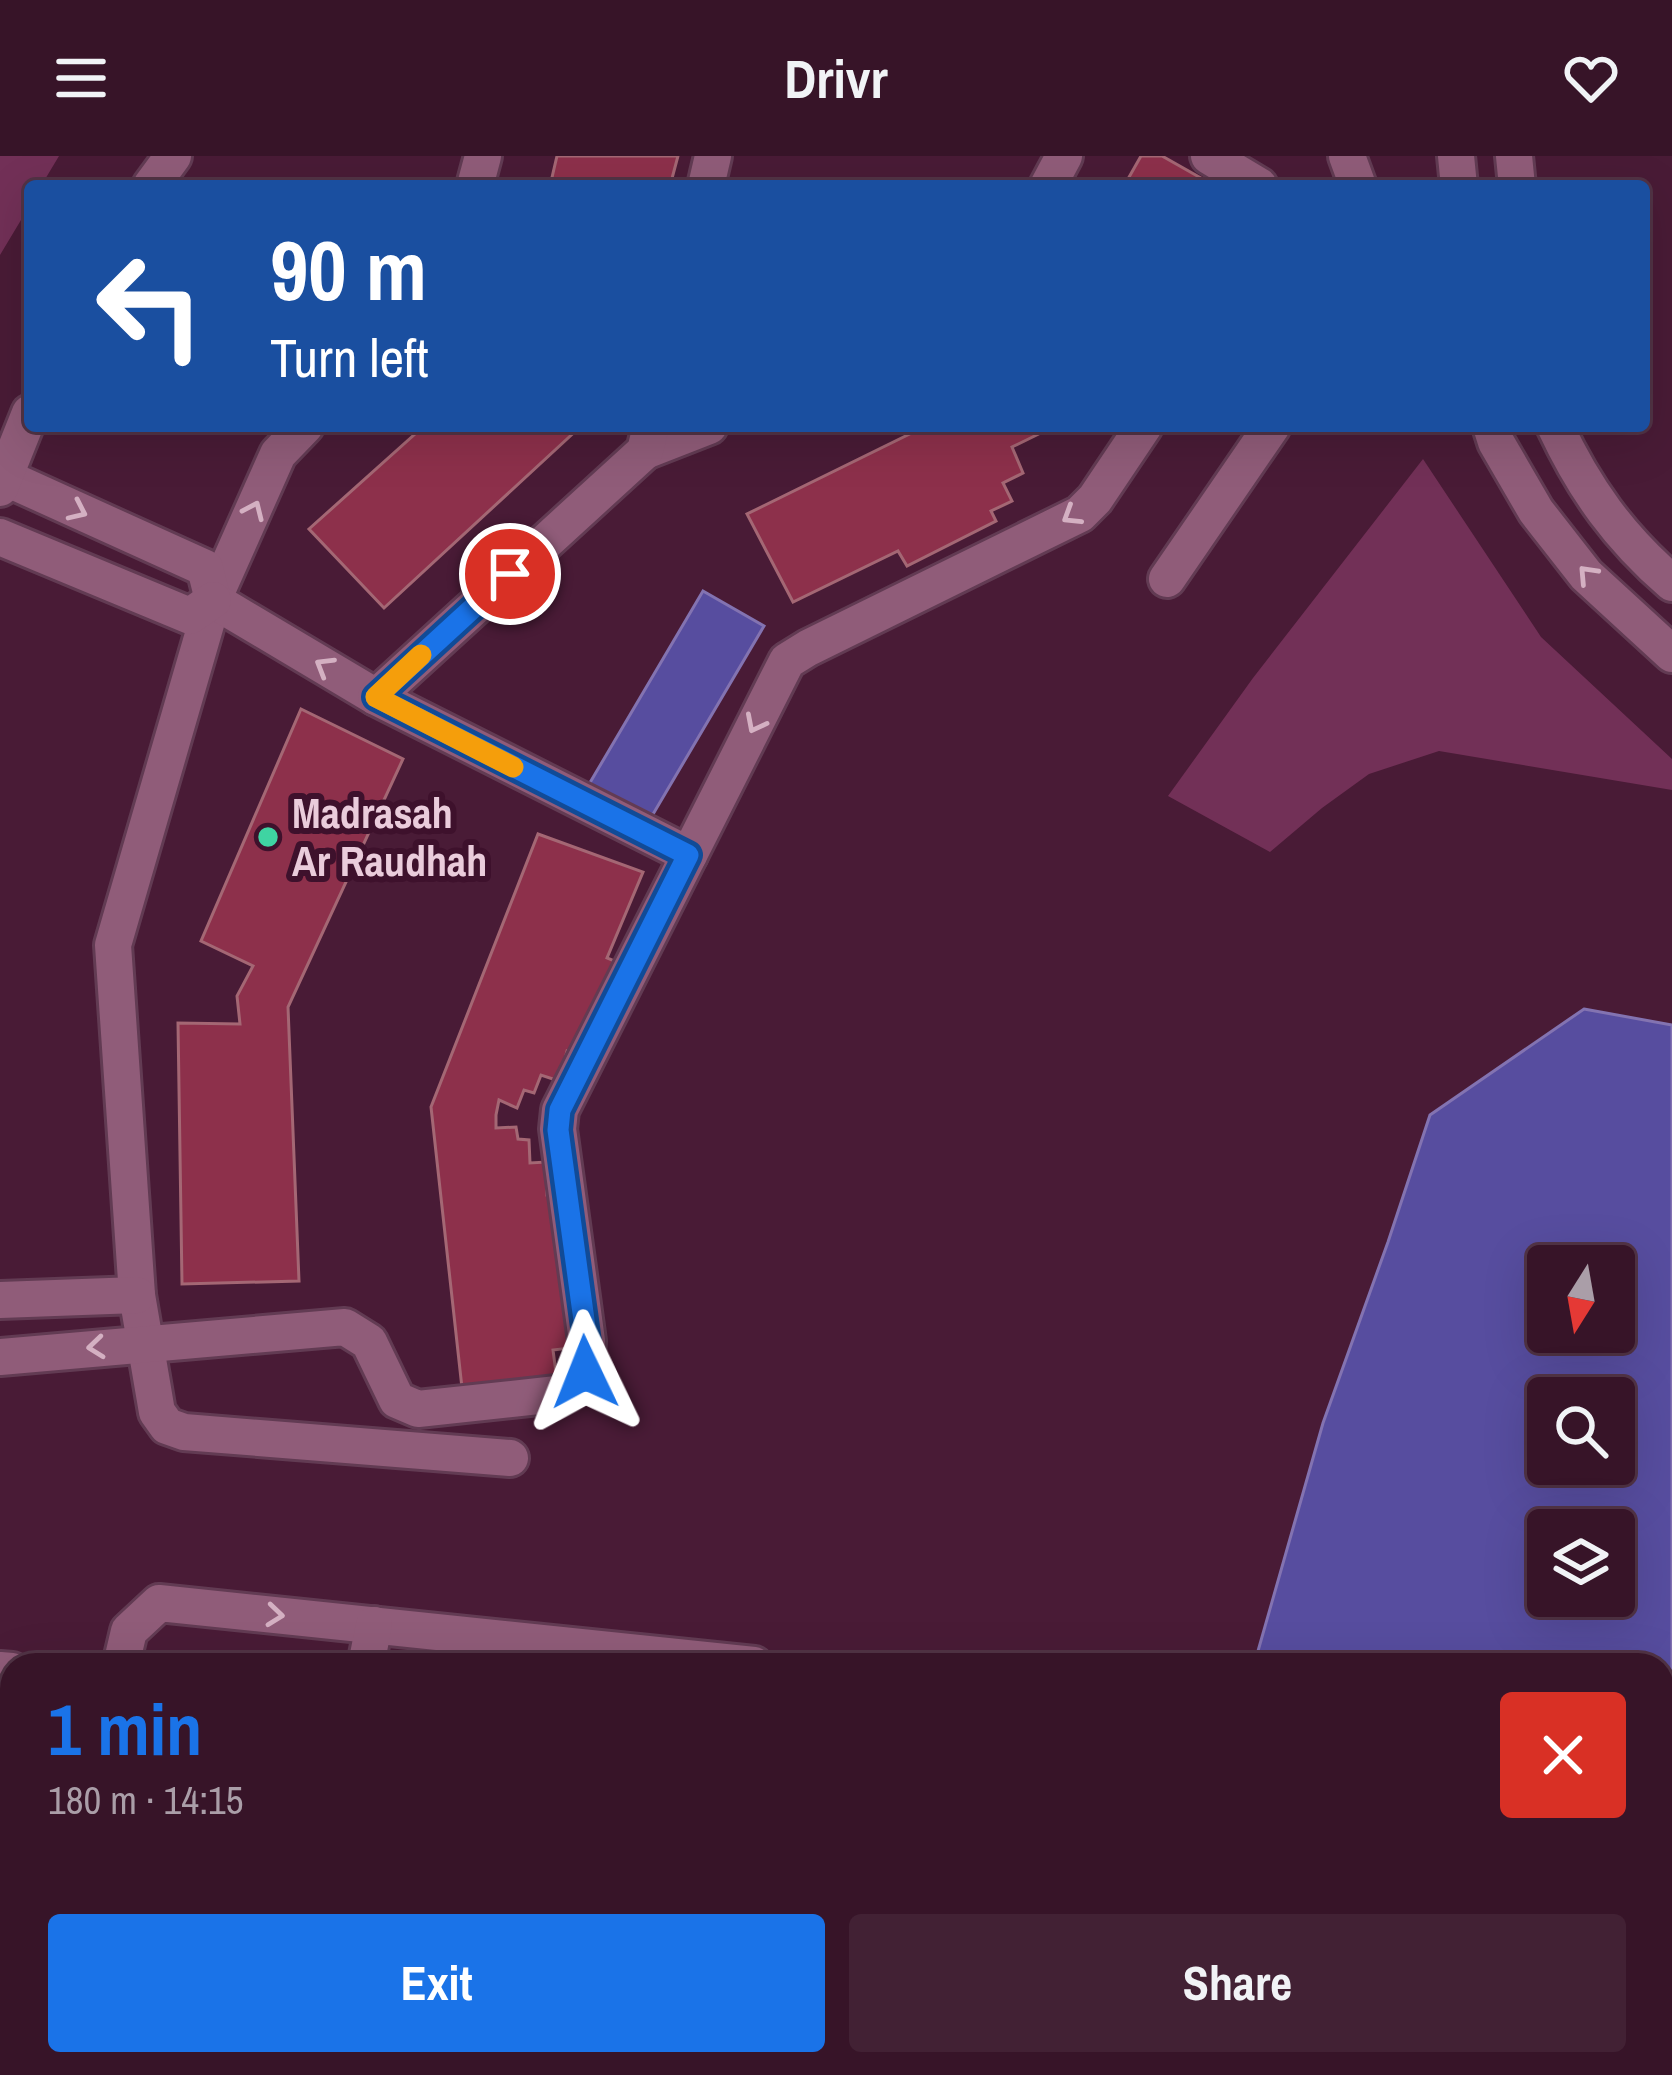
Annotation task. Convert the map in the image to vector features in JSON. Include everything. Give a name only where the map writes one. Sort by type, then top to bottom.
[{"type":"street","points":[[1209,156],[1249,180]]},
{"type":"street","points":[[24,428],[2,482],[206,568],[213,600],[376,697],[688,855]]},
{"type":"street","points":[[298,432],[278,454],[213,600],[113,945],[137,1295],[157,1412],[167,1426],[184,1432],[510,1458]]},
{"type":"street","points":[[376,697],[648,438],[678,432]]},
{"type":"street","points":[[0,1357],[345,1327],[370,1342],[397,1400],[418,1409],[566,1393],[585,1372],[587,1342],[558,1130],[560,1110],[787,661],[1080,514],[1140,432]]},
{"type":"street","points":[[1166,579],[1268,432]]},
{"type":"street","points":[[1494,432],[1536,511],[1586,575],[1672,654]]},
{"type":"street","points":[[1558,432],[1576,472],[1608,518],[1672,584]]},
{"type":"street","points":[[0,537],[190,616],[213,600]]},
{"type":"street","points":[[0,1300],[137,1295]]},
{"type":"street","points":[[124,1653],[129,1631],[159,1603],[374,1625],[445,1649],[522,1653]]},
{"type":"street","points":[[368,1653],[374,1625]]},
{"type":"shaded area","points":[[0,156],[59,156],[45,180],[24,180],[24,215],[0,255]]},
{"type":"shaded area","points":[[1423,459],[1541,637],[1672,759],[1672,790],[1439,751],[1369,774],[1270,852],[1168,796],[1253,678]]},
{"type":"shaded area","points":[[703,591],[764,626],[649,821],[588,786]]},
{"type":"shaded area","points":[[1584,1009],[1672,1025],[1672,1653],[1257,1653],[1323,1423],[1430,1115]]},
{"type":"building","points":[[557,156],[678,156],[672,180],[551,180]]},
{"type":"building","points":[[1141,156],[1162,156],[1204,180],[1127,180]]},
{"type":"building","points":[[417,432],[575,432],[384,608],[309,529]]},
{"type":"building","points":[[914,432],[1043,432],[1012,447],[1023,473],[1003,483],[1012,501],[991,511],[996,521],[907,566],[898,551],[793,602],[747,514]]},
{"type":"building","points":[[301,709],[403,759],[288,1007],[299,1281],[182,1284],[178,1023],[240,1024],[237,996],[253,966],[201,941]]},
{"type":"building","points":[[538,834],[643,872],[607,958],[622,964],[582,1058],[567,1051],[559,1081],[541,1075],[534,1093],[524,1090],[517,1108],[499,1100],[496,1115],[496,1128],[516,1127],[518,1139],[529,1140],[530,1163],[546,1162],[547,1195],[564,1195],[570,1348],[553,1350],[558,1388],[463,1397],[431,1107]]},
{"type":"slow traffic","points":[[421,655],[376,697],[513,767]]},
{"type":"place","name":"Madrasah Ar Raudhah","points":[[268,837]]},
{"type":"route","points":[[510,574],[376,697],[688,855],[560,1110],[558,1130],[587,1342],[585,1372]]}]
